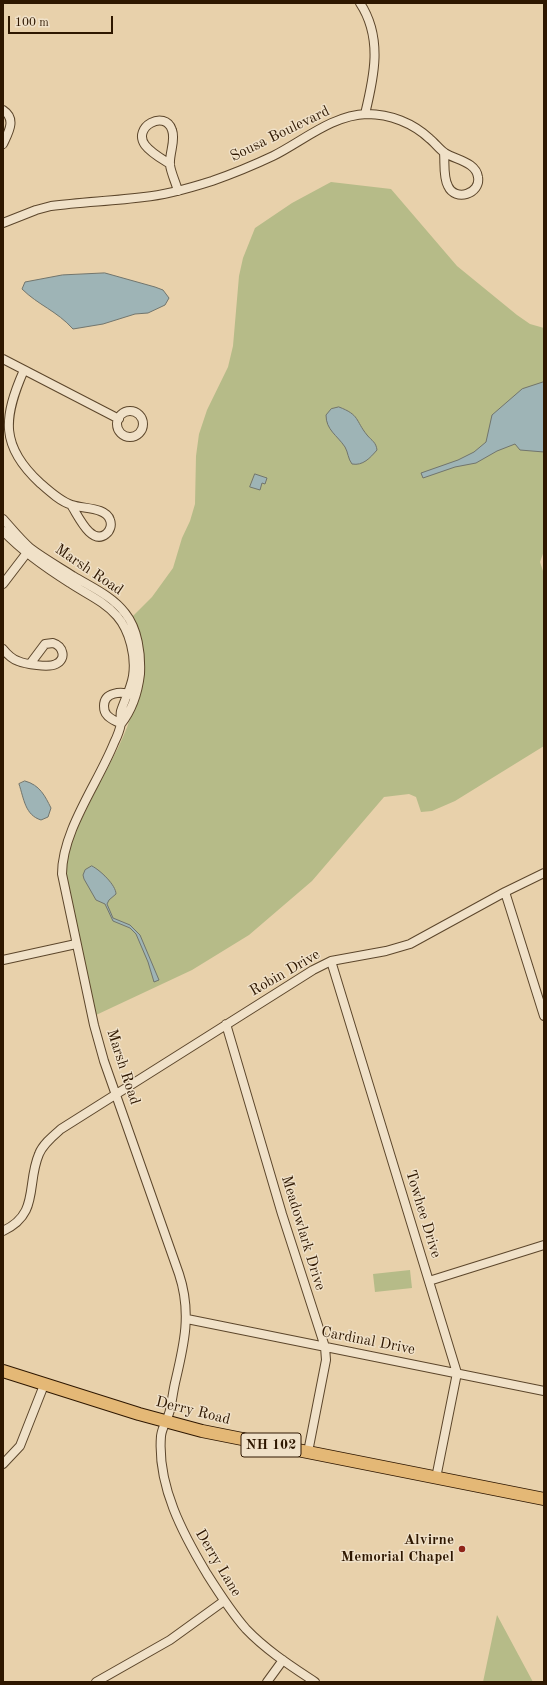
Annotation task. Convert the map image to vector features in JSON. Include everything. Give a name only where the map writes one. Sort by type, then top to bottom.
[{"type":"main road","name":"Derry Road","points":[[3,1371],[166,1422],[202,1431],[544,1499]]},
{"type":"street","points":[[360,3],[370,20],[375,50],[373,82],[365,114]]},
{"type":"street","points":[[3,110],[9,116],[11,126],[3,144]]},
{"type":"street","name":"Sousa Boulevard","points":[[3,223],[36,210],[51,206],[145,197],[178,191],[214,180],[274,156],[330,123],[348,117],[365,114],[397,119],[411,125],[430,139],[444,153],[468,164],[476,171],[478,181],[474,190],[464,195],[450,189],[446,180],[444,153]]},
{"type":"street","points":[[170,164],[149,149],[143,140],[142,135],[146,126],[154,121],[163,121],[171,127],[173,132],[170,164],[178,191]]},
{"type":"street","points":[[3,359],[119,419]]},
{"type":"street","points":[[24,370],[8,411],[7,431],[12,451],[23,468],[47,489],[71,505],[105,513],[110,519],[109,531],[106,534],[98,536],[90,534],[71,505]]},
{"type":"street","name":"Marsh Road","points":[[3,519],[28,551]]},
{"type":"street","name":"Marsh Road","points":[[3,531],[70,584],[102,603],[121,621],[129,640],[134,665],[131,695],[121,713],[121,724],[115,742],[71,832],[63,855],[62,874],[76,944],[104,1061],[183,1285],[187,1319],[180,1365],[166,1422]]},
{"type":"street","points":[[3,584],[28,551]]},
{"type":"street","points":[[3,649],[14,659],[30,664]]},
{"type":"street","points":[[121,724],[107,715],[104,709],[105,702],[110,695],[120,693],[131,695]]},
{"type":"street","name":"Robin Drive","points":[[3,1231],[13,1226],[27,1209],[31,1197],[36,1162],[40,1152],[61,1129],[313,970],[331,962],[386,951],[410,944],[505,892],[544,873]]},
{"type":"street","points":[[505,892],[544,1016]]},
{"type":"street","points":[[3,960],[76,944]]},
{"type":"street","name":"Towhee Drive","points":[[331,962],[457,1373],[436,1478]]},
{"type":"street","name":"Meadowlark Drive","points":[[226,1024],[282,1214],[325,1347],[326,1360],[308,1452]]},
{"type":"street","points":[[429,1281],[544,1246]]},
{"type":"street","name":"Cardinal Drive","points":[[187,1319],[544,1391]]},
{"type":"street","points":[[3,1464],[20,1446],[44,1384]]},
{"type":"street","name":"Derry Lane","points":[[166,1422],[162,1435],[161,1449],[163,1466],[172,1503],[186,1537],[224,1601],[247,1630],[283,1660],[315,1682]]},
{"type":"street","points":[[96,1682],[170,1640],[224,1601]]},
{"type":"street","points":[[267,1682],[283,1660]]},
{"type":"green space","points":[[331,182],[391,189],[457,266],[517,315],[530,324],[544,328],[544,551],[540,562],[544,574],[544,746],[455,801],[432,811],[421,812],[416,797],[409,794],[384,797],[312,881],[249,935],[192,970],[96,1015],[65,869],[69,850],[76,831],[118,747],[133,710],[143,653],[140,636],[132,617],[152,597],[173,568],[182,538],[190,521],[195,504],[196,456],[199,434],[207,410],[228,367],[233,346],[239,276],[243,258],[255,228],[292,203]]},
{"type":"green space","points":[[410,1270],[412,1288],[375,1292],[373,1274]]},
{"type":"green space","points":[[497,1615],[533,1682],[483,1682]]},
{"type":"shaded area","points":[[105,273],[163,290],[169,298],[165,305],[148,313],[135,314],[103,324],[73,329],[61,317],[28,295],[22,289],[25,282],[62,275]]},
{"type":"shaded area","points":[[544,382],[544,452],[520,450],[515,444],[497,451],[476,463],[455,467],[423,478],[421,473],[458,460],[474,452],[486,442],[492,415],[522,389]]},
{"type":"shaded area","points":[[339,407],[354,415],[363,430],[376,445],[377,450],[363,463],[352,464],[345,447],[328,425],[326,415],[331,409]]},
{"type":"shaded area","points":[[255,474],[267,478],[265,484],[262,483],[260,490],[250,487]]},
{"type":"shaded area","points":[[25,781],[35,785],[44,795],[51,808],[48,817],[41,820],[36,818],[28,810],[19,784]]},
{"type":"shaded area","points":[[92,866],[107,878],[115,890],[116,894],[107,904],[113,918],[130,925],[140,935],[159,980],[154,982],[148,962],[136,934],[130,928],[113,921],[105,904],[96,900],[83,875],[85,870]]},
{"type":"place","name":"Alvirne Memorial Chapel","points":[[462,1549]]}]
